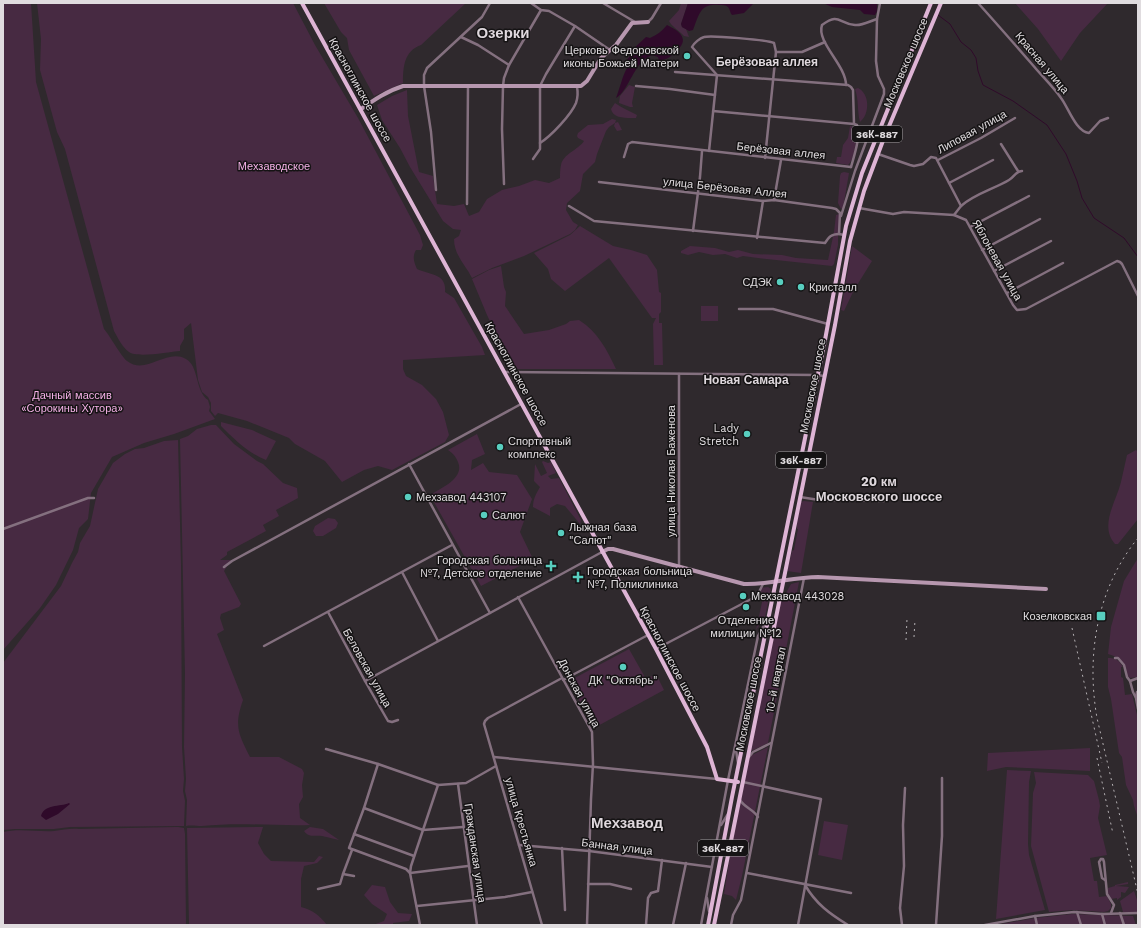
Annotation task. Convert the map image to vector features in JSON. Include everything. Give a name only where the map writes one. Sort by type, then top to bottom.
[{"type":"main road","name":"Красноглинское шоссе","points":[[302,3],[656,649],[706,744],[717,778]]},
{"type":"main road","name":"Московское шоссе","points":[[708,925],[729,812],[828,324],[846,226],[862,173],[931,3]]},
{"type":"main road","name":"Московское шоссе","points":[[714,925],[853,228],[878,154],[940,3]]},
{"type":"main road","points":[[846,226],[853,228]]},
{"type":"main road","points":[[844,240],[850,241]]},
{"type":"main road","points":[[717,778],[742,782]]},
{"type":"street","points":[[436,190],[424,75],[427,68],[482,17],[490,3]]},
{"type":"street","points":[[531,3],[541,10],[549,11],[610,50]]},
{"type":"street","points":[[603,3],[636,22]]},
{"type":"street","points":[[360,109],[378,97],[403,86],[581,86],[587,81],[598,62],[616,45],[630,25],[636,22],[648,22],[661,3]]},
{"type":"street","points":[[839,234],[839,220],[855,170],[884,94],[884,89],[878,76],[876,61],[877,19],[880,3]]},
{"type":"street","name":"Красная улица","points":[[978,3],[1054,88],[1075,123],[1081,130],[1088,133],[1100,121],[1108,118]]},
{"type":"street","points":[[504,184],[504,78],[509,64],[541,10]]},
{"type":"street","points":[[846,85],[844,73],[825,42],[820,29],[822,25],[832,19],[838,19],[856,25],[877,19]]},
{"type":"street","points":[[533,159],[540,149],[540,86],[574,26]]},
{"type":"street","points":[[461,37],[478,44],[509,64]]},
{"type":"street","points":[[709,152],[716,75],[692,47],[693,44],[704,37],[772,42],[775,45],[776,52],[765,158]]},
{"type":"street","points":[[776,52],[802,52],[825,42]]},
{"type":"street","points":[[675,72],[846,85],[851,87],[853,90],[854,124]]},
{"type":"street","points":[[467,204],[468,86]]},
{"type":"street","points":[[636,86],[715,95]]},
{"type":"street","points":[[540,143],[554,132],[574,107],[578,94],[577,87]]},
{"type":"street","points":[[713,111],[857,125],[858,135],[851,167],[855,170]]},
{"type":"street","name":"Липовая улица","points":[[878,154],[910,165],[921,165],[929,158],[931,157],[937,159],[981,138],[1015,118]]},
{"type":"street","name":"Берёзовая аллея","points":[[624,157],[627,146],[630,142],[851,167]]},
{"type":"street","points":[[1001,144],[1018,171]]},
{"type":"street","points":[[693,231],[702,151]]},
{"type":"street","points":[[937,159],[961,206]]},
{"type":"street","points":[[774,200],[781,160]]},
{"type":"street","points":[[949,183],[992,160]]},
{"type":"street","points":[[859,208],[892,214],[904,212],[954,215],[961,206],[968,201],[1009,180],[1018,171],[1022,171]]},
{"type":"street","name":"улица Берёзовая Аллея","points":[[599,182],[762,201],[774,200],[836,209],[840,213],[839,220]]},
{"type":"street","points":[[970,227],[1029,196]]},
{"type":"street","points":[[757,238],[762,201]]},
{"type":"street","points":[[569,206],[594,221],[757,238],[825,243],[833,234],[845,235]]},
{"type":"street","name":"Яблоневая улица","points":[[954,215],[966,220],[1014,307],[1019,310],[1026,309],[1116,261],[1122,264],[1138,296]]},
{"type":"street","points":[[982,250],[1040,219]]},
{"type":"street","points":[[994,271],[1052,241]]},
{"type":"street","points":[[1007,293],[1063,263]]},
{"type":"street","points":[[739,309],[773,309],[828,324]]},
{"type":"street","points":[[504,372],[824,376]]},
{"type":"street","name":"улица Николая Баженова","points":[[679,374],[679,567]]},
{"type":"street","points":[[224,567],[232,561],[294,529],[409,464],[521,404]]},
{"type":"street","points":[[409,464],[490,613]]},
{"type":"street","points":[[799,497],[819,500],[884,500]]},
{"type":"street","points":[[3,529],[88,498],[94,498]]},
{"type":"street","points":[[264,646],[452,545]]},
{"type":"street","points":[[365,681],[608,549],[613,549],[738,582],[757,584],[804,577],[852,578],[1046,589]]},
{"type":"street","points":[[402,572],[438,641]]},
{"type":"street","name":"10-й квартал","points":[[731,925],[732,915],[741,900],[747,872],[804,577]]},
{"type":"street","points":[[656,649],[757,596],[763,584]]},
{"type":"street","name":"Донская улица","points":[[518,597],[592,732],[593,766],[587,925]]},
{"type":"street","name":"Беловская улица","points":[[328,612],[388,721],[392,722],[398,720]]},
{"type":"street","points":[[701,925],[728,780],[758,636],[769,616]]},
{"type":"street","points":[[563,679],[648,635]]},
{"type":"street","points":[[1115,658],[1118,658],[1124,665],[1127,677],[1136,698],[1138,709]]},
{"type":"street","points":[[1130,681],[1138,678]]},
{"type":"street","name":"улица Крестьянка","points":[[542,925],[484,724],[488,718],[563,679]]},
{"type":"street","points":[[1136,698],[1138,692]]},
{"type":"street","points":[[748,757],[753,752],[772,742]]},
{"type":"street","points":[[735,748],[739,767]]},
{"type":"street","points":[[326,749],[378,764],[438,785],[466,783],[496,766]]},
{"type":"street","points":[[494,757],[717,778]]},
{"type":"street","points":[[318,889],[340,884],[354,834],[378,764]]},
{"type":"street","points":[[936,925],[942,836],[942,778]]},
{"type":"street","points":[[742,782],[821,799],[798,925]]},
{"type":"street","name":"Гражданская улица","points":[[458,784],[477,925]]},
{"type":"street","points":[[420,925],[410,873],[414,856],[438,785]]},
{"type":"street","points":[[902,925],[900,908],[904,866],[903,825],[905,788]]},
{"type":"street","points":[[739,799],[744,806],[754,812],[758,817]]},
{"type":"street","points":[[364,808],[423,830],[463,827]]},
{"type":"street","points":[[720,828],[729,812]]},
{"type":"street","points":[[354,834],[414,856]]},
{"type":"street","name":"Банная улица","points":[[520,845],[562,848],[712,866]]},
{"type":"street","points":[[562,848],[565,910]]},
{"type":"street","points":[[350,849],[406,870],[410,873],[468,866]]},
{"type":"street","points":[[1105,880],[1102,878],[1099,862],[1101,859],[1103,859],[1104,862],[1107,894],[1114,905],[1111,913]]},
{"type":"street","points":[[646,925],[648,898],[651,893],[658,891],[662,860]]},
{"type":"street","points":[[674,925],[686,863]]},
{"type":"street","points":[[747,872],[805,885],[851,893]]},
{"type":"street","points":[[343,874],[354,876]]},
{"type":"street","points":[[588,884],[610,884],[631,889]]},
{"type":"street","points":[[805,885],[818,904],[830,915],[848,925]]},
{"type":"street","points":[[417,906],[505,897],[532,892]]},
{"type":"street","points":[[707,896],[710,914]]},
{"type":"street","points":[[1077,912],[1081,925]]},
{"type":"street","points":[[985,925],[1006,923],[1035,916],[1077,912],[1102,914],[1138,913]]},
{"type":"street","points":[[1120,913],[1124,925]]},
{"type":"street","points":[[1102,914],[1105,925]]},
{"type":"street","points":[[1035,916],[1037,925]]},
{"type":"green space","name":"Дачный массив «Сорокины Хутора»","points":[[3,3],[31,3],[36,82],[104,329],[127,361],[134,365],[149,364],[171,357],[179,357],[190,362],[201,391],[208,400],[210,407],[209,411],[215,419],[144,443],[112,457],[91,493],[88,519],[79,528],[73,550],[56,585],[40,608],[3,650]]},
{"type":"green space","name":"Мехзаводское","points":[[37,3],[293,3],[315,45],[358,118],[420,235],[423,245],[421,250],[416,250],[414,257],[414,262],[417,269],[436,276],[443,281],[445,292],[454,298],[485,355],[403,360],[403,369],[406,376],[422,385],[436,399],[443,412],[449,435],[445,442],[392,470],[378,466],[364,470],[342,482],[325,461],[295,444],[289,438],[247,421],[218,413],[215,416],[211,411],[211,403],[208,397],[202,392],[198,380],[191,323],[184,329],[184,339],[180,346],[180,351],[139,355],[133,354],[124,348],[114,331],[65,149],[57,132],[40,70],[41,39]]},
{"type":"green space","points":[[324,3],[466,3],[421,45],[411,51],[404,66],[403,83],[374,96],[349,50],[347,38],[341,32]]},
{"type":"green space","points":[[681,3],[688,3],[681,24],[682,27],[686,29],[689,37],[684,36],[669,21],[679,10]]},
{"type":"green space","points":[[1015,3],[1108,3],[1080,33],[1061,61],[1038,29]]},
{"type":"green space","points":[[629,85],[635,87],[632,103],[633,107],[619,103],[620,96]]},
{"type":"green space","points":[[858,88],[867,99],[866,114],[860,122],[855,89]]},
{"type":"green space","points":[[407,90],[408,116],[419,172],[433,176],[437,204],[454,206],[464,204],[469,216],[479,212],[487,199],[502,190],[535,180],[549,183],[560,178],[562,161],[584,141],[578,138],[578,133],[588,125],[603,124],[612,119],[616,120],[615,123],[606,131],[595,162],[583,174],[580,191],[567,203],[566,210],[573,222],[578,225],[575,230],[570,234],[524,256],[492,268],[472,278],[458,255],[454,245],[454,239],[459,236],[461,230],[453,229],[443,221],[382,120],[377,105],[392,96]]},
{"type":"green space","points":[[615,103],[637,115],[636,118],[614,115],[611,109]]},
{"type":"green space","points":[[618,122],[622,130],[617,131],[614,126],[615,123]]},
{"type":"green space","points":[[850,126],[857,127],[857,136],[852,158],[848,165],[836,163],[837,157],[841,157],[843,145],[848,138]]},
{"type":"green space","points":[[841,173],[849,173],[843,208],[841,209],[838,203],[840,176]]},
{"type":"green space","points":[[839,214],[841,218],[838,233],[838,245],[834,264],[832,266],[743,256],[737,258],[725,254],[713,255],[699,252],[688,255],[681,253],[681,251],[690,246],[715,248],[729,252],[738,250],[753,254],[782,255],[796,258],[828,260],[836,215]]},
{"type":"green space","points":[[580,226],[613,246],[647,255],[657,270],[659,292],[661,293],[661,312],[659,314],[659,323],[662,323],[663,365],[654,365],[653,324],[656,318],[652,318],[609,258],[565,291],[551,279],[548,269],[534,253],[570,235]]},
{"type":"green space","points":[[852,246],[872,261],[854,290],[844,311],[841,310]]},
{"type":"green space","points":[[501,266],[506,292],[505,306],[524,334],[549,330],[570,321],[579,320],[597,336],[616,369],[513,369],[487,315],[472,279],[489,270]]},
{"type":"green space","points":[[701,306],[718,306],[718,321],[701,321]]},
{"type":"green space","points":[[221,422],[252,430],[276,441],[266,460],[253,454],[231,436],[221,426]]},
{"type":"green space","points":[[216,425],[234,444],[263,464],[283,483],[297,488],[298,498],[276,510],[279,516],[263,525],[266,531],[227,552],[227,555],[220,560],[231,560],[224,571],[241,604],[239,607],[221,614],[220,618],[224,630],[217,634],[243,700],[238,723],[240,735],[246,749],[250,757],[279,757],[302,769],[304,773],[302,785],[303,797],[299,804],[300,818],[310,825],[229,824],[186,826],[187,800],[185,791],[186,779],[184,747],[185,673],[180,439],[188,436],[197,429]]},
{"type":"green space","name":"Салют","points":[[477,434],[485,454],[472,460],[471,470],[483,463],[489,472],[517,475],[532,499],[520,532],[533,559],[481,586],[430,495],[446,486],[458,473],[459,468],[457,460],[448,450]]},
{"type":"green space","points":[[178,440],[181,564],[182,747],[184,779],[183,791],[185,801],[184,826],[70,827],[54,829],[3,830],[3,663],[61,586],[78,552],[80,543],[90,526],[98,489],[113,463],[135,449],[144,448],[164,441]]},
{"type":"green space","points":[[1136,450],[1138,452],[1138,519],[1118,544],[1115,544],[1110,537],[1108,530],[1110,514],[1121,482],[1127,455]]},
{"type":"green space","points":[[542,462],[548,463],[551,462],[556,473],[548,476],[551,479],[559,478],[581,520],[580,524],[565,506],[557,504],[550,508],[550,516],[533,507],[534,499],[540,487],[534,481],[535,464],[541,476],[547,473]]},
{"type":"green space","points":[[801,502],[813,502],[801,573],[787,571],[792,551],[794,550]]},
{"type":"green space","points":[[328,518],[335,519],[338,523],[336,528],[323,536],[316,536],[313,531],[315,526]]},
{"type":"green space","points":[[1138,558],[1138,677],[1130,678],[1127,675],[1124,665],[1120,659],[1108,654],[1111,627],[1124,581]]},
{"type":"green space","points":[[799,582],[768,743],[749,752],[777,609],[791,584]]},
{"type":"green space","points":[[768,587],[771,589],[765,617],[756,630],[764,593],[759,592],[761,588]]},
{"type":"green space","points":[[629,649],[646,679],[656,674],[664,690],[594,728],[569,681]]},
{"type":"green space","points":[[1108,658],[1117,660],[1123,667],[1121,667],[1121,677],[1123,678],[1125,695],[1132,694],[1138,719],[1138,818],[1133,800],[1126,785],[1122,757],[1119,753],[1108,687]]},
{"type":"green space","points":[[768,747],[736,900],[732,896],[724,894],[747,759]]},
{"type":"green space","points":[[1090,748],[1090,771],[1006,767],[987,771],[988,753]]},
{"type":"green space","points":[[1007,770],[1031,771],[1029,782],[1029,855],[1045,910],[996,919]]},
{"type":"green space","points":[[1034,772],[1088,775],[1094,781],[1100,806],[1098,818],[1107,855],[1090,858],[1094,881],[1097,881],[1099,897],[1107,896],[1111,904],[1111,908],[1108,911],[1072,910],[1049,912],[1031,846],[1033,793],[1036,783]]},
{"type":"green space","points":[[824,821],[848,825],[842,860],[818,855]]},
{"type":"green space","points":[[263,827],[258,843],[264,854],[271,861],[314,862],[319,856],[323,857],[317,863],[304,866],[301,879],[301,907],[316,913],[327,925],[189,925],[187,828]]},
{"type":"green space","points":[[310,827],[323,829],[339,840],[322,836],[308,835],[304,831]]},
{"type":"green space","points":[[184,828],[185,834],[186,925],[3,925],[3,832],[15,830],[54,831],[73,829]]},
{"type":"green space","points":[[1128,882],[1128,884],[1116,886],[1129,887],[1125,893],[1121,892],[1121,897],[1117,900],[1117,898],[1111,899],[1108,893],[1108,888]]},
{"type":"green space","points":[[372,885],[385,887],[390,902],[398,913],[412,914],[409,921],[393,923],[393,925],[373,925],[384,921],[387,914],[372,904],[364,895]]},
{"type":"green space","points":[[1134,891],[1138,903],[1138,912],[1123,912],[1120,901]]},
{"type":"green space","points":[[1072,914],[1133,916],[1136,925],[996,925],[1035,918]]},
{"type":"shaded area","points":[[688,3],[754,3],[744,13],[732,15],[729,8],[726,6],[708,6],[701,11],[693,30],[689,31],[682,27],[681,24]]},
{"type":"shaded area","points":[[823,3],[877,3],[877,11],[875,15],[864,14],[860,10],[832,7]]},
{"type":"shaded area","points":[[667,25],[676,30],[682,36],[683,40],[680,48],[666,59],[659,61],[658,57],[652,55],[646,58],[636,69],[625,89],[616,98],[627,68],[625,62],[630,56],[631,51],[646,37],[650,38],[655,36]]},
{"type":"shaded area","points":[[70,804],[58,814],[46,820],[41,816],[45,809]]},
{"type":"waterway","points":[[938,15],[950,24],[961,42],[971,50],[976,58],[978,71],[983,85],[1013,101],[1047,125],[1066,154],[1082,198],[1094,218],[1124,238],[1138,257]]},
{"type":"railway","points":[[1138,538],[1124,558],[1113,578],[1104,600],[1094,647],[1093,670],[1097,718],[1138,894]]},
{"type":"railway","points":[[906,640],[907,619]]},
{"type":"railway","points":[[914,637],[915,620]]},
{"type":"railway","points":[[1072,628],[1102,763]]},
{"type":"railway","points":[[1097,758],[1113,834]]},
{"type":"place","name":"Церковь Федоровской иконы Божьей Матери","points":[[687,56]]},
{"type":"place","name":"СДЭК","points":[[780,282]]},
{"type":"place","name":"Кристалл","points":[[801,287]]},
{"type":"place","name":"Lady Stretch","points":[[747,434]]},
{"type":"place","name":"Спортивный комплекс","points":[[500,447]]},
{"type":"place","name":"Мехзавод 443107","points":[[408,497]]},
{"type":"place","name":"Салют","points":[[484,515]]},
{"type":"place","name":"Лыжная база \"Салют\"","points":[[561,533]]},
{"type":"place","name":"Городская больница №7, Детское отделение","points":[[551,566]]},
{"type":"place","name":"Городская больница №7, Поликлиника","points":[[578,577]]},
{"type":"place","name":"Мехзавод 443028","points":[[743,596]]},
{"type":"place","name":"Отделение милиции №12","points":[[746,607]]},
{"type":"place","name":"Козелковская","points":[[1101,616]]},
{"type":"place","name":"ДК \"Октябрь\"","points":[[623,667]]},
{"type":"district","name":"Озерки","points":[[503,33]]},
{"type":"district","name":"Берёзовая аллея","points":[[767,62]]},
{"type":"district","name":"Новая Самара","points":[[746,380]]},
{"type":"district","name":"20 км Московского шоссе","points":[[879,488]]},
{"type":"district","name":"Мехзавод","points":[[627,823]]}]
